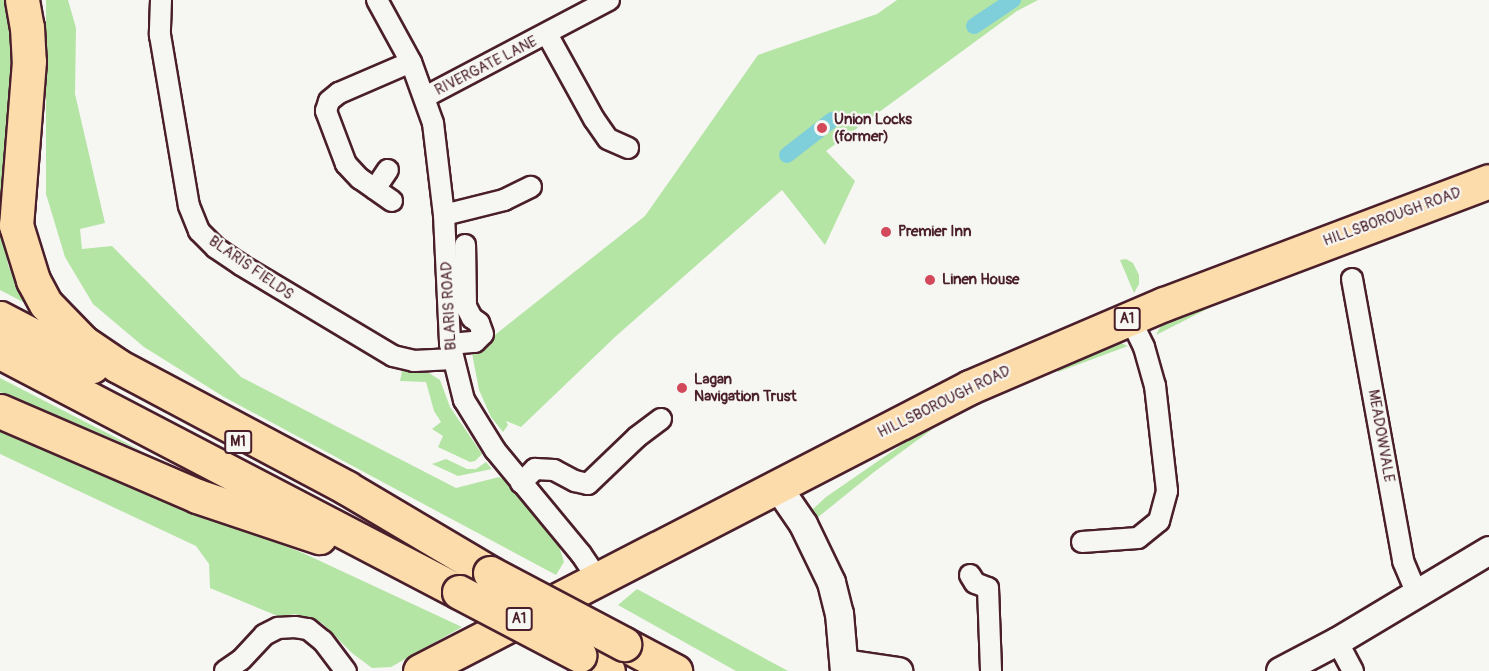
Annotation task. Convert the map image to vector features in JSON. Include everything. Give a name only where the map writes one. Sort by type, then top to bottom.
[{"type":"highway","points":[[22,0],[27,27],[29,61],[16,225],[33,280],[46,304],[83,342],[118,366],[347,488],[475,577]]},
{"type":"highway","name":"HILLSBOROUGH ROAD","points":[[420,671],[970,387],[1130,318],[1344,234],[1489,181]]},
{"type":"highway","name":"M1","points":[[0,318],[475,577],[616,657]]},
{"type":"highway","name":"M1","points":[[0,352],[402,564],[475,577],[579,655],[616,657],[675,671]]},
{"type":"highway","points":[[0,411],[197,496],[402,564]]},
{"type":"street","name":"BLARIS FIELDS","points":[[161,0],[162,46],[189,206],[199,231],[216,248],[393,356],[414,361],[452,351],[475,342],[483,334],[479,323],[466,306],[465,245]]},
{"type":"street","name":"BLARIS ROAD","points":[[377,0],[411,62],[425,97],[438,154],[452,351],[464,400],[478,427],[521,483],[581,554],[597,578]]},
{"type":"street","name":"RIVERGATE LANE","points":[[425,97],[609,0]]},
{"type":"street","name":"RIVERGATE LANE","points":[[548,34],[594,119],[608,139],[628,148]]},
{"type":"street","points":[[392,201],[346,164],[326,111],[328,101],[411,62]]},
{"type":"street","points":[[375,189],[388,170]]},
{"type":"street","points":[[444,215],[504,200],[531,187]]},
{"type":"street","name":"MEADOWVALE","points":[[1352,279],[1403,561],[1416,591]]},
{"type":"street","points":[[1082,542],[1138,538],[1160,521],[1167,491],[1155,386],[1143,347],[1130,318]]},
{"type":"street","points":[[521,483],[536,470],[554,470],[575,481],[588,484],[637,436],[661,419]]},
{"type":"street","points":[[777,486],[803,524],[831,582],[839,613],[844,667],[898,671]]},
{"type":"street","points":[[1280,671],[1337,641],[1416,591],[1489,550]]},
{"type":"street","points":[[970,575],[975,583],[991,583],[991,671]]},
{"type":"street","points":[[225,671],[242,660],[264,635],[278,628],[295,627],[308,629],[323,641],[346,671]]},
{"type":"street","points":[[1337,641],[1353,671]]},
{"type":"green space","points":[[0,0],[9,0],[15,68],[3,171],[4,237],[8,265],[25,303],[0,290]]},
{"type":"green space","points":[[46,0],[68,0],[76,28],[75,94],[105,223],[80,229],[82,249],[112,246],[241,377],[456,488],[499,477],[504,480],[549,530],[559,546],[564,562],[556,575],[224,397],[144,347],[93,304],[65,257],[46,194]]},
{"type":"green space","points":[[897,0],[1038,0],[1017,11],[826,151],[855,181],[825,245],[782,190],[615,337],[521,427],[506,421],[508,425],[503,432],[491,417],[479,390],[472,353],[645,216],[758,55],[877,14]]},
{"type":"green space","points":[[1126,259],[1133,263],[1139,275],[1139,284],[1134,293],[1120,260]]},
{"type":"green space","points":[[1220,296],[1219,303],[1156,335],[1163,322]]},
{"type":"green space","points":[[1116,341],[1128,346],[1058,372],[1059,364]]},
{"type":"green space","points":[[402,371],[429,373],[440,380],[450,407],[482,454],[475,461],[470,462],[438,447],[443,436],[432,429],[441,422],[434,411],[426,382],[400,381]]},
{"type":"green space","points":[[0,378],[142,451],[0,392]]},
{"type":"green space","points":[[0,428],[305,554],[462,627],[391,667],[372,668],[352,653],[322,623],[295,614],[280,617],[210,588],[209,564],[196,546],[0,454]]},
{"type":"green space","points":[[934,428],[817,518],[812,510],[826,497],[910,439]]},
{"type":"green space","points":[[446,459],[467,469],[476,469],[486,462],[492,469],[458,476],[432,464]]},
{"type":"green space","points":[[637,589],[788,671],[736,671],[618,605]]},
{"type":"waterway","points":[[974,26],[1013,0]]},
{"type":"waterway","points":[[787,155],[832,120]]},
{"type":"place","name":"Union Locks (former)","points":[[822,128]]},
{"type":"place","name":"Premier Inn","points":[[886,232]]},
{"type":"place","name":"Linen House","points":[[930,280]]},
{"type":"place","name":"Lagan Navigation Trust","points":[[682,388]]}]
